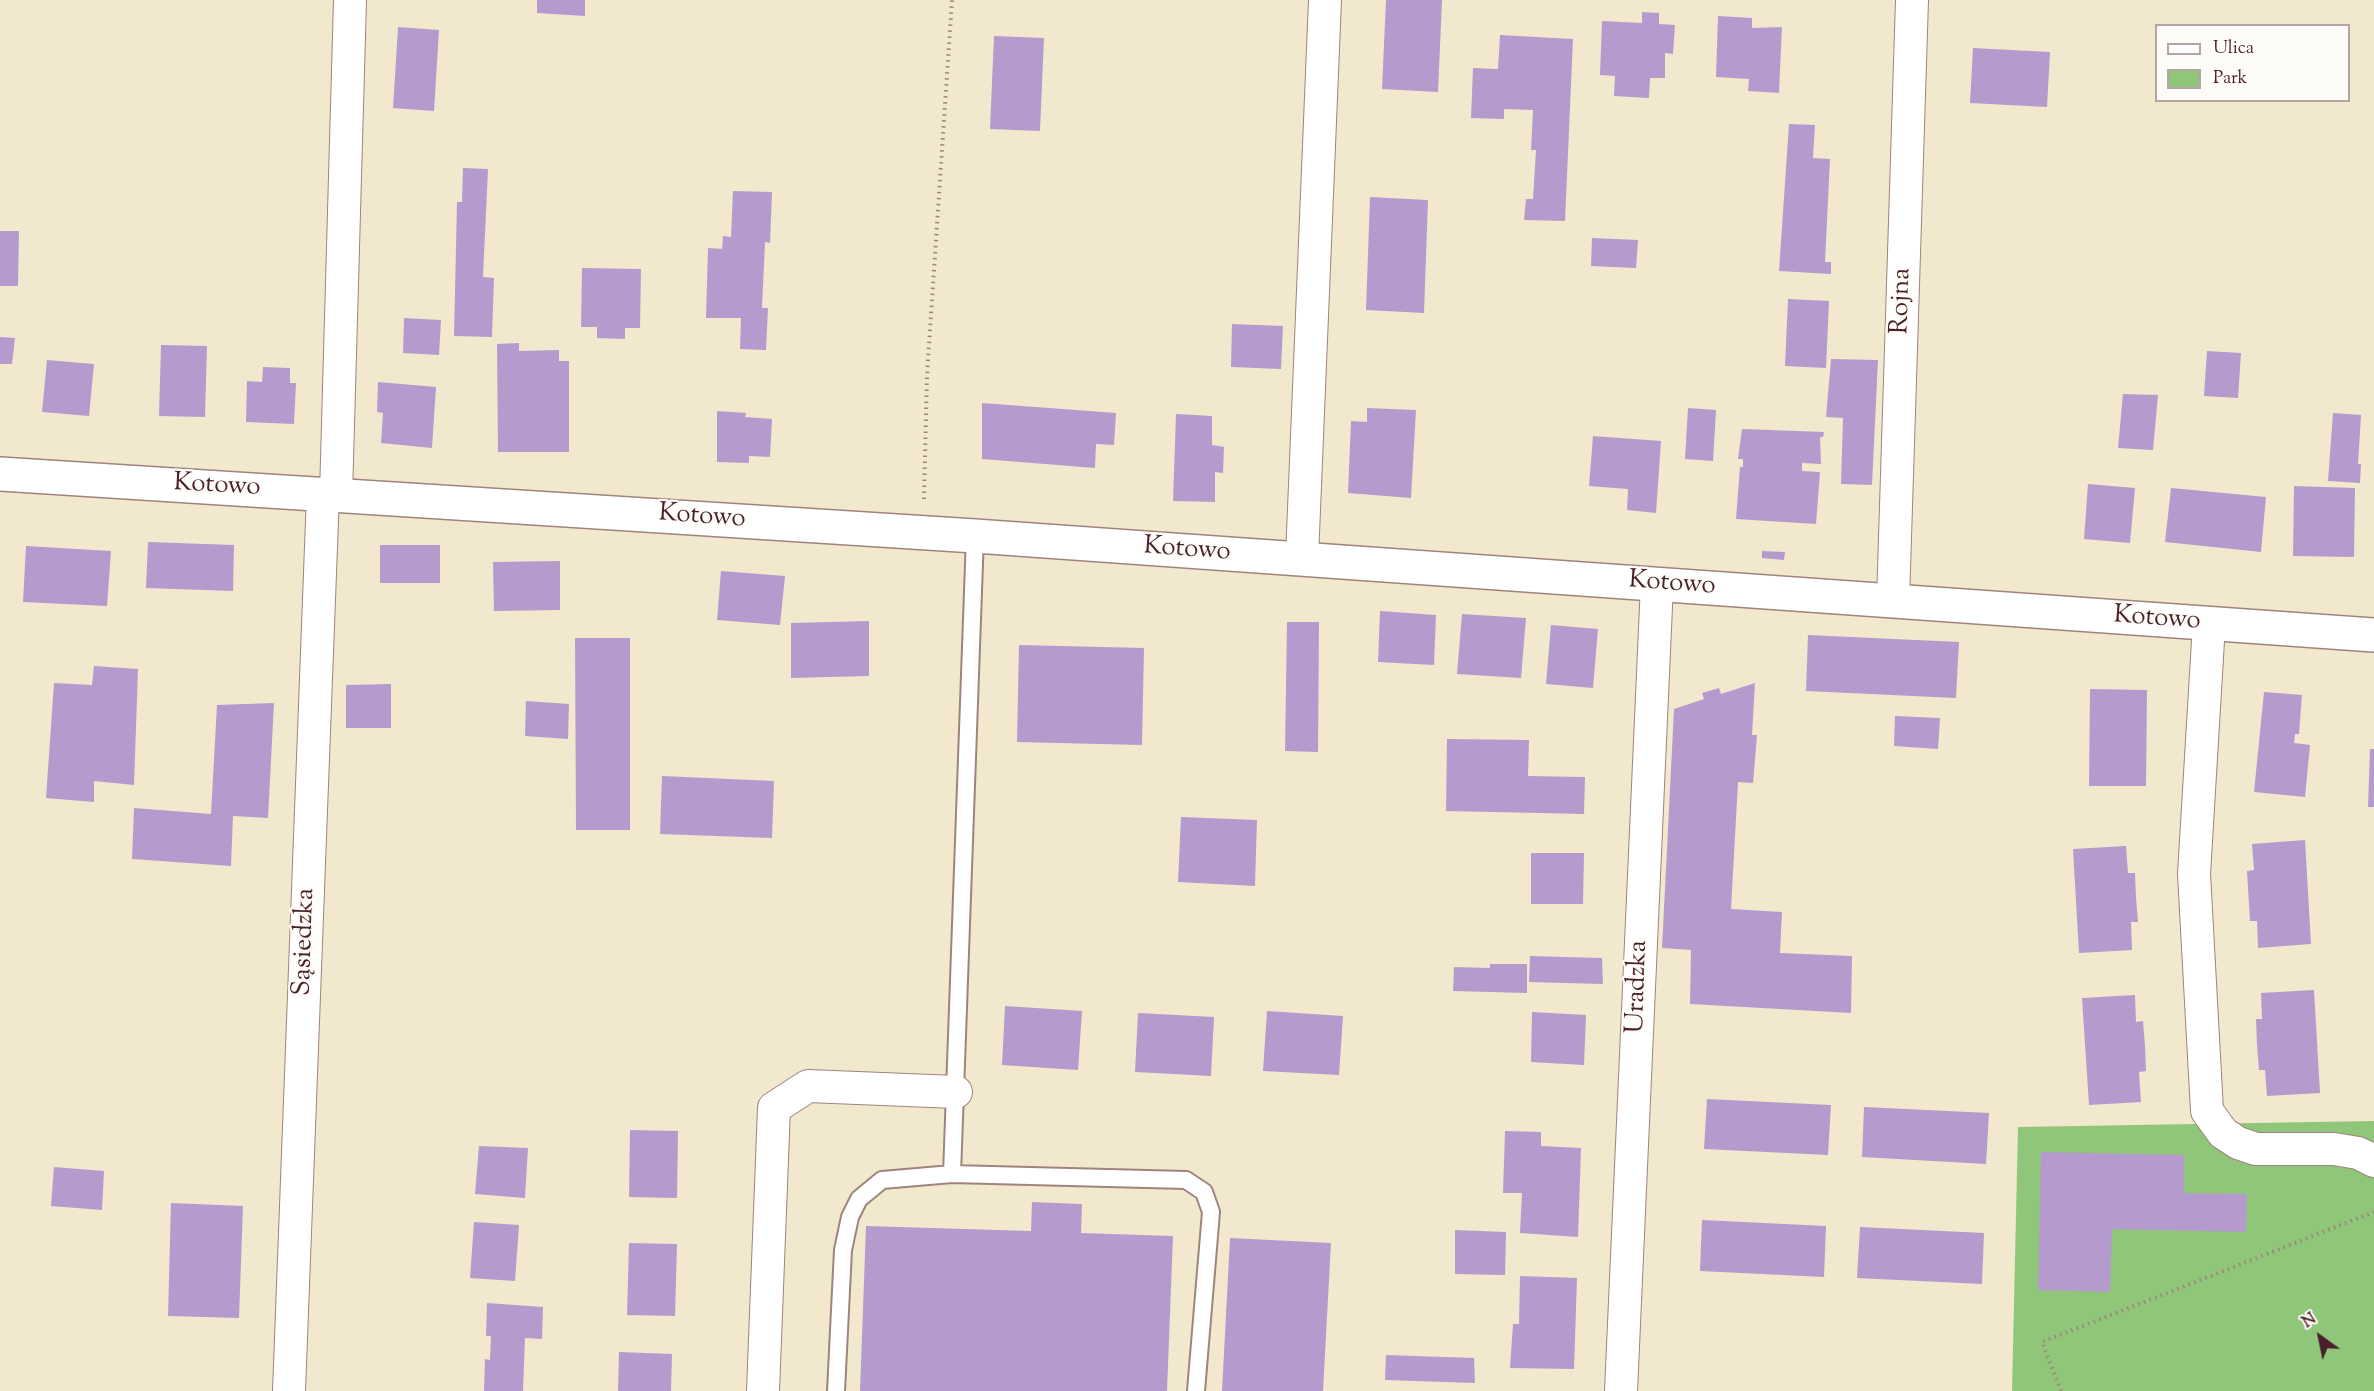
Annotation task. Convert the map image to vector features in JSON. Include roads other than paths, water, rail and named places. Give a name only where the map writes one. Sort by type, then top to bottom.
[{"type":"street","name":"Sąsiedzka","points":[[289,1391],[350,0]]},
{"type":"street","points":[[1302,558],[1325,0]]},
{"type":"street","name":"Rojna","points":[[1893,601],[1912,0]]},
{"type":"street","name":"Kotowo","points":[[0,474],[1302,558],[2374,635]]},
{"type":"street","name":"Uradzka","points":[[1621,1391],[1656,584]]},
{"type":"street","points":[[2209,624],[2194,874],[2207,1111],[2223,1133],[2238,1143],[2256,1149],[2334,1149],[2358,1153],[2374,1161]]},
{"type":"street","points":[[763,1391],[774,1108],[808,1086],[956,1092]]},
{"type":"lane","points":[[952,1174],[975,536]]},
{"type":"lane","points":[[836,1391],[843,1250],[850,1217],[859,1199],[882,1180],[952,1174],[1186,1180],[1204,1192],[1211,1212],[1196,1391]]}]
